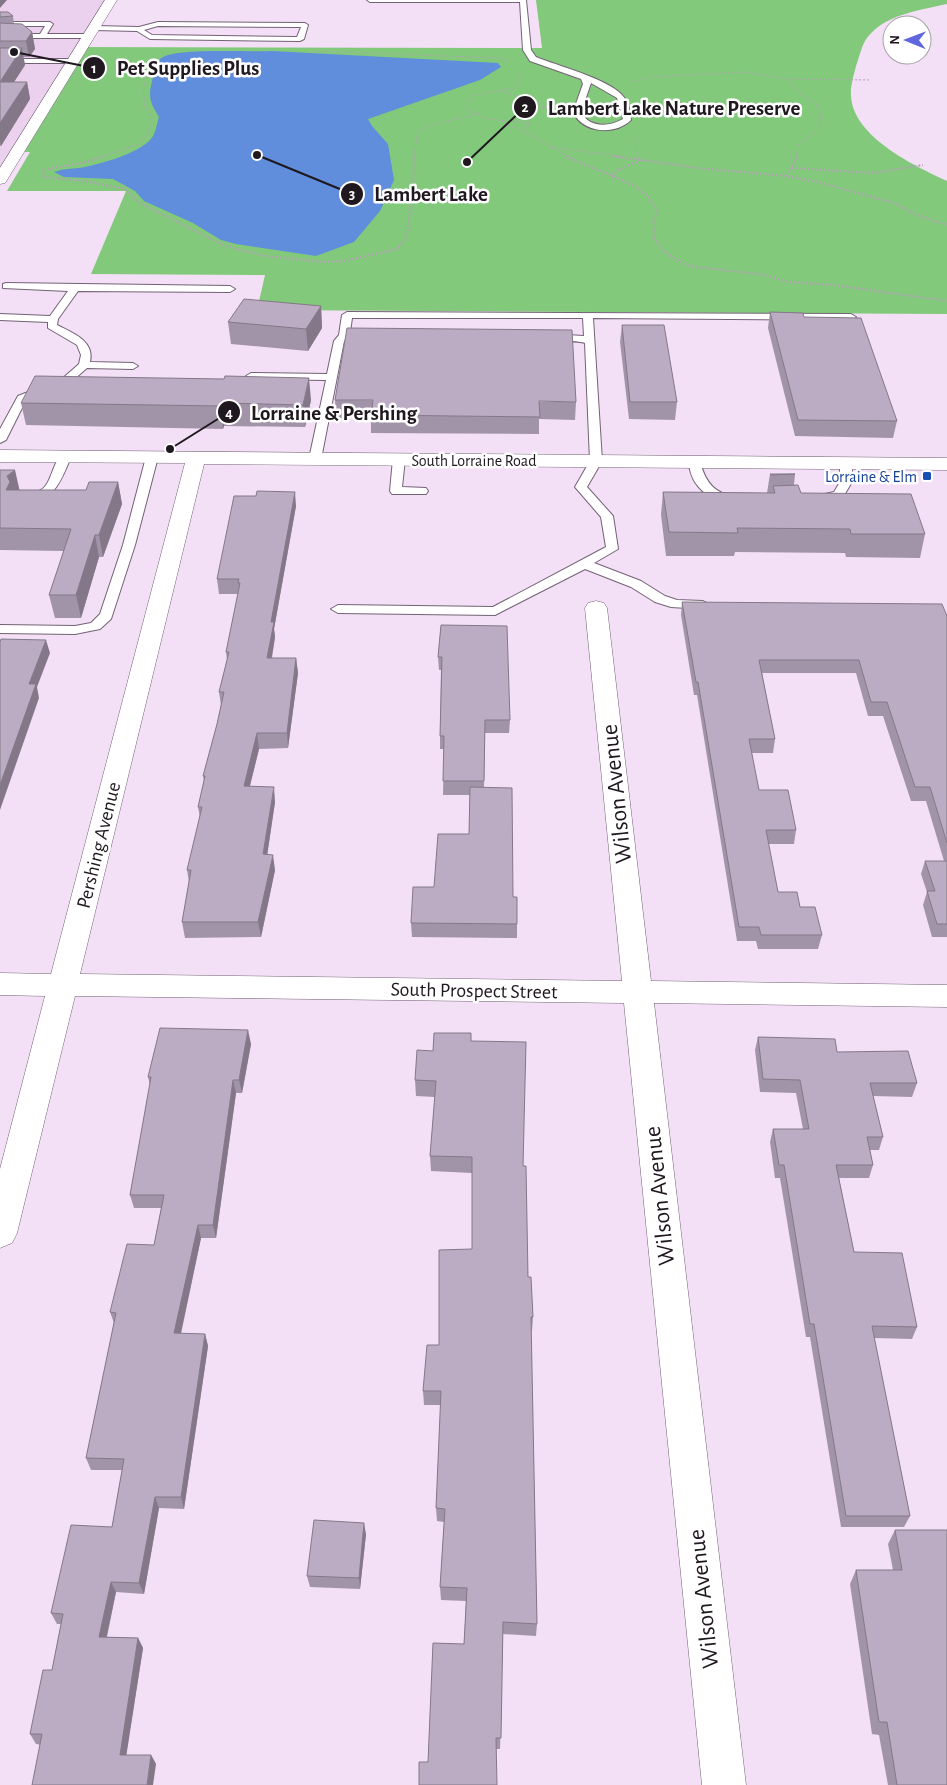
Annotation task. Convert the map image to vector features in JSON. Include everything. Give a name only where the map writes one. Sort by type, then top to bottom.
[{"type":"street","points":[[2,173],[111,0]]},
{"type":"street","name":"South Lorraine Road","points":[[0,456],[947,464]]},
{"type":"street","name":"Pershing Avenue","points":[[0,1233],[196,458]]},
{"type":"street","name":"Wilson Avenue","points":[[596,608],[724,1785]]},
{"type":"street","name":"South Prospect Street","points":[[0,984],[947,996]]},
{"type":"lane","points":[[370,0],[523,0],[529,56],[533,60],[585,79],[620,96],[627,120],[622,124],[606,127],[588,125],[579,118],[579,108],[587,84],[585,79]]},
{"type":"lane","points":[[0,24],[50,24],[42,36]]},
{"type":"lane","points":[[0,36],[42,36],[138,29],[158,24],[305,25],[300,39],[150,38],[138,29]]},
{"type":"lane","points":[[0,61],[74,61]]},
{"type":"lane","points":[[6,286],[230,289]]},
{"type":"lane","points":[[0,440],[22,398],[72,378],[84,365],[86,355],[82,344],[52,326],[52,319],[75,288]]},
{"type":"lane","points":[[315,459],[339,340],[344,335],[347,315],[851,317]]},
{"type":"lane","points":[[338,609],[495,611],[612,548],[607,516],[581,487],[596,461],[588,315]]},
{"type":"lane","points":[[0,317],[52,319]]},
{"type":"lane","points":[[344,335],[383,336]]},
{"type":"lane","points":[[539,337],[578,337],[590,341]]},
{"type":"lane","points":[[84,365],[133,366]]},
{"type":"lane","points":[[251,376],[331,377]]},
{"type":"lane","points":[[20,499],[44,494],[54,483],[65,456]]},
{"type":"lane","points":[[0,629],[75,630],[94,626],[106,616],[129,546],[152,457]]},
{"type":"lane","points":[[399,459],[396,491],[422,491]]},
{"type":"lane","points":[[694,462],[700,481],[710,490],[727,500],[746,502]]},
{"type":"lane","points":[[805,502],[839,494],[846,482],[846,463]]},
{"type":"lane","points":[[584,564],[636,584],[660,599],[676,604],[715,605]]},
{"type":"path","points":[[306,50],[505,60]]},
{"type":"path","points":[[156,56],[150,63],[143,90],[145,106],[151,114],[151,123],[147,135],[140,144],[86,162],[43,170],[44,177],[85,181],[125,189],[140,203],[208,239],[225,246],[264,256],[324,262],[344,261],[397,249],[407,236],[413,186],[414,148],[417,137],[415,132],[430,125],[477,114]]},
{"type":"path","points":[[520,72],[520,81],[514,88],[475,95],[465,104],[465,108],[470,112],[518,129],[550,147],[642,190],[653,201],[657,211],[653,223],[655,239],[666,253],[689,266],[765,275],[788,282],[842,286],[947,301]]},
{"type":"path","points":[[608,89],[651,77],[744,72],[787,79],[870,80]]},
{"type":"path","points":[[785,176],[796,160],[798,145],[804,141],[807,135],[819,129],[821,117],[818,105],[801,94],[787,79]]},
{"type":"path","points":[[500,91],[546,107]]},
{"type":"path","points":[[531,136],[526,130],[530,123],[531,112],[538,108],[546,107],[579,108]]},
{"type":"path","points":[[500,123],[530,123]]},
{"type":"path","points":[[622,124],[632,127],[636,154],[641,160]]},
{"type":"path","points":[[550,147],[590,151],[698,168],[785,176],[818,182],[894,203],[917,215],[947,225]]},
{"type":"path","points":[[612,177],[618,170],[641,160]]},
{"type":"path","points":[[791,168],[867,174],[898,171],[923,165]]},
{"type":"shaded area","points":[[0,0],[104,0],[0,168]]},
{"type":"green space","points":[[536,0],[947,0],[947,4],[902,15],[882,15],[882,24],[872,32],[861,50],[853,77],[851,96],[854,111],[862,124],[874,137],[903,158],[947,181],[947,314],[257,310],[265,275],[91,274],[126,191],[7,191],[30,152],[20,152],[81,47],[542,48]]},
{"type":"water","points":[[199,51],[272,51],[498,63],[501,67],[480,80],[368,119],[388,144],[394,180],[380,211],[354,242],[316,256],[221,240],[193,223],[144,201],[135,191],[113,179],[64,177],[54,172],[112,160],[132,152],[148,142],[154,134],[159,117],[151,100],[151,87],[154,71],[163,57],[171,54]]},
{"type":"building","points":[[0,12],[8,12],[13,16],[0,17]]},
{"type":"building","points":[[0,23],[22,24],[32,32],[26,41],[0,41]]},
{"type":"building","points":[[0,48],[22,48],[0,82]]},
{"type":"building","points":[[0,82],[27,82],[0,123]]},
{"type":"building","points":[[244,299],[321,306],[306,329],[228,322]]},
{"type":"building","points":[[770,312],[803,313],[804,317],[861,318],[897,421],[798,420]]},
{"type":"building","points":[[622,325],[664,325],[677,402],[630,402]]},
{"type":"building","points":[[347,328],[572,330],[576,402],[539,401],[540,417],[371,415],[373,400],[335,400]]},
{"type":"building","points":[[35,376],[224,379],[225,376],[309,378],[303,405],[221,403],[220,406],[21,403]]},
{"type":"building","points":[[0,470],[15,470],[7,476],[10,482],[6,490],[86,490],[89,482],[118,482],[99,535],[95,535],[76,595],[49,595],[71,529],[0,528]]},
{"type":"building","points":[[798,485],[801,493],[911,494],[925,534],[851,534],[850,529],[737,528],[738,533],[669,532],[663,492],[775,493],[773,486]]},
{"type":"building","points":[[257,491],[295,492],[271,622],[274,622],[267,658],[296,658],[287,733],[257,733],[244,786],[274,787],[263,854],[273,855],[258,922],[182,922],[191,870],[187,870],[202,807],[198,807],[205,776],[203,776],[224,692],[219,692],[229,652],[226,652],[240,583],[238,583],[239,579],[217,579],[234,496],[256,496]]},
{"type":"building","points":[[682,602],[942,604],[947,616],[947,843],[930,787],[915,787],[887,702],[871,702],[859,660],[759,660],[775,739],[749,739],[759,790],[788,790],[796,830],[766,830],[778,892],[797,892],[800,907],[815,907],[822,935],[761,935],[759,927],[739,927],[698,682],[696,682]]},
{"type":"building","points":[[441,625],[507,626],[510,720],[485,720],[484,781],[443,781],[444,736],[440,736],[442,657],[438,657]]},
{"type":"building","points":[[1,639],[46,640],[29,684],[36,684],[0,785],[0,642]]},
{"type":"building","points":[[470,787],[512,788],[513,897],[517,897],[517,924],[411,923],[413,887],[434,887],[438,834],[469,834]]},
{"type":"building","points":[[925,861],[947,861],[947,924],[937,924],[927,891],[935,891]]},
{"type":"building","points":[[160,1028],[248,1030],[239,1080],[233,1080],[213,1225],[198,1225],[174,1333],[205,1334],[181,1497],[155,1497],[139,1583],[111,1582],[99,1637],[138,1638],[120,1755],[151,1755],[147,1785],[32,1785],[42,1734],[30,1734],[43,1670],[52,1670],[63,1614],[51,1613],[71,1525],[112,1527],[124,1459],[86,1458],[116,1313],[110,1312],[127,1244],[154,1245],[164,1195],[130,1195],[151,1077],[148,1077]]},
{"type":"building","points":[[434,1033],[471,1033],[471,1041],[526,1042],[523,1166],[526,1166],[528,1277],[531,1277],[533,1317],[531,1317],[537,1624],[503,1622],[501,1738],[496,1738],[497,1785],[419,1785],[419,1762],[428,1762],[433,1643],[464,1644],[467,1588],[440,1587],[445,1509],[436,1508],[441,1391],[423,1391],[427,1345],[439,1345],[439,1250],[472,1249],[472,1157],[430,1156],[436,1081],[415,1080],[417,1050],[433,1051]]},
{"type":"building","points":[[758,1037],[835,1039],[837,1052],[908,1051],[917,1083],[870,1083],[883,1137],[867,1137],[873,1165],[836,1165],[854,1252],[902,1253],[917,1327],[872,1326],[910,1516],[846,1516],[814,1324],[810,1324],[784,1165],[779,1165],[773,1129],[809,1129],[800,1080],[763,1079]]},
{"type":"building","points":[[314,1520],[364,1523],[359,1578],[307,1576]]},
{"type":"building","points":[[895,1530],[947,1530],[947,1785],[897,1785],[887,1722],[879,1722],[856,1570],[902,1570]]},
{"type":"place","name":"Pet Supplies Plus","points":[[14,52]]},
{"type":"place","name":"Lambert Lake","points":[[257,155]]},
{"type":"place","name":"Lambert Lake Nature Preserve","points":[[467,162]]},
{"type":"place","name":"Lorraine & Pershing","points":[[170,449]]},
{"type":"place","name":"Lorraine & Elm","points":[[927,476]]}]
